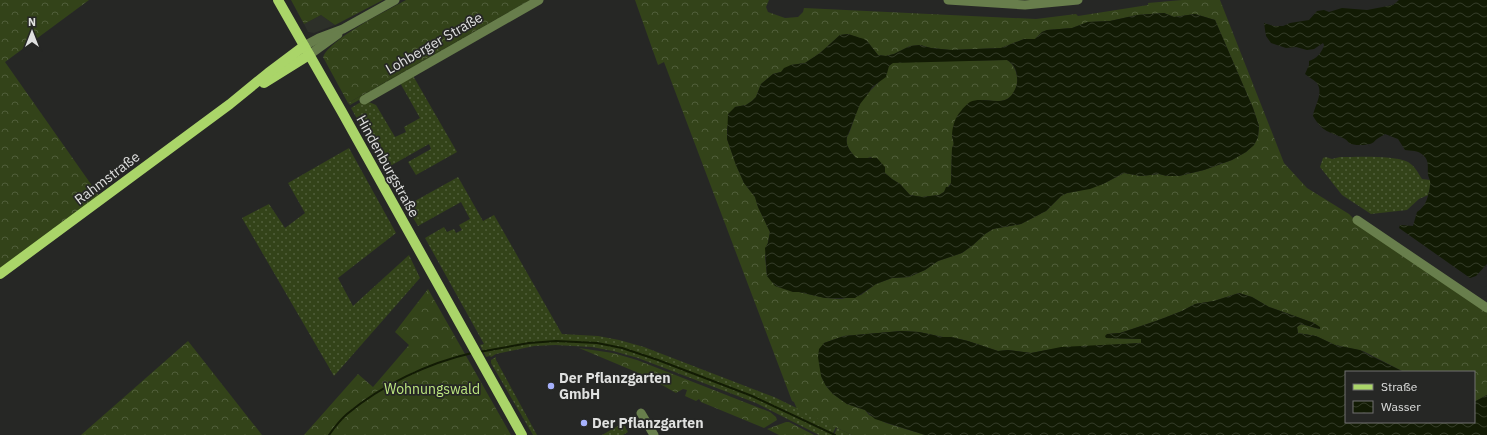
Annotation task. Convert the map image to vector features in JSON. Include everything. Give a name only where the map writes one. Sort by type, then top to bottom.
[{"type":"main road","name":"Hindenburgstraße","points":[[278,0],[522,435]]},
{"type":"main road","name":"Rahmstraße","points":[[0,274],[230,104],[306,51]]},
{"type":"street","points":[[306,51],[319,38],[343,29],[395,0]]},
{"type":"street","name":"Lohberger Straße","points":[[364,100],[539,0]]},
{"type":"street","points":[[948,0],[1025,5],[1078,0]]},
{"type":"street","points":[[1356,220],[1487,308]]},
{"type":"street","points":[[641,413],[654,435]]},
{"type":"shaded area","points":[[321,15],[335,25],[314,33],[308,32],[304,24]]},
{"type":"green space","points":[[0,0],[89,0],[5,62],[100,197],[0,270]]},
{"type":"green space","points":[[291,0],[383,0],[335,25],[321,15],[304,24]]},
{"type":"green space","points":[[406,0],[530,0],[348,103],[323,57],[328,50],[348,34]]},
{"type":"green space","points":[[530,0],[537,0],[350,105],[348,103]]},
{"type":"green space","points":[[635,0],[769,0],[766,7],[768,12],[785,18],[798,17],[803,12],[804,8],[1036,19],[1076,14],[1078,16],[1148,5],[1148,3],[1182,0],[1220,0],[1284,163],[1307,188],[1349,214],[1365,230],[1487,310],[1487,395],[1475,401],[1475,371],[1402,371],[1363,351],[1335,345],[1316,336],[1298,333],[1297,327],[1301,324],[1319,329],[1314,323],[1269,307],[1252,297],[1239,293],[1214,301],[1195,304],[1182,311],[1156,321],[1120,333],[1107,334],[1106,338],[1141,339],[1141,343],[1047,350],[1031,353],[1008,350],[998,351],[951,337],[901,331],[844,336],[824,343],[821,376],[826,386],[833,394],[847,404],[865,410],[869,415],[886,423],[925,435],[852,435],[797,409],[792,401],[664,62],[658,65]],"holes":[[[1164,13],[1174,17],[1195,14],[1215,20],[1253,108],[1259,126],[1258,137],[1254,145],[1246,152],[1232,160],[1204,170],[1179,176],[1159,174],[1141,176],[1124,173],[1103,184],[1067,193],[1061,196],[1046,211],[1021,224],[993,229],[962,253],[938,261],[925,270],[909,277],[892,278],[876,284],[861,295],[841,299],[825,298],[793,292],[767,276],[765,257],[770,232],[755,197],[744,183],[736,165],[727,139],[727,128],[735,107],[746,105],[752,101],[756,97],[761,84],[773,74],[781,72],[791,65],[805,63],[820,53],[840,35],[848,34],[867,41],[878,55],[886,56],[894,54],[910,46],[920,45],[931,48],[951,50],[1001,48],[1024,39],[1035,39],[1042,32],[1047,30],[1072,28],[1088,22],[1110,21],[1137,15]]]},
{"type":"green space","points":[[1007,60],[1012,64],[1017,75],[1014,92],[1005,100],[983,100],[952,136],[954,144],[952,148],[951,183],[944,192],[939,195],[922,197],[910,195],[900,184],[885,173],[871,157],[864,159],[856,158],[849,149],[847,137],[860,104],[866,95],[880,81],[888,67],[893,62]]},
{"type":"green space","points":[[412,74],[457,152],[416,175],[408,162],[431,149],[429,144],[385,169],[351,108],[364,100],[376,105],[395,137],[406,132],[404,127],[420,118],[399,81]]},
{"type":"green space","points":[[349,148],[396,233],[338,278],[353,306],[409,255],[420,278],[334,376],[242,218],[269,204],[285,228],[305,213],[288,183]]},
{"type":"green space","points":[[1326,157],[1332,159],[1340,157],[1385,157],[1408,162],[1422,179],[1430,180],[1431,184],[1428,195],[1419,199],[1407,210],[1371,214],[1342,195],[1320,167],[1323,158]]},
{"type":"green space","points":[[458,177],[483,221],[494,215],[562,334],[598,336],[644,347],[774,397],[836,427],[832,435],[819,435],[756,403],[638,358],[613,351],[592,347],[555,345],[534,346],[486,357],[480,345],[484,344],[425,238],[444,227],[447,232],[454,229],[456,233],[462,230],[459,225],[470,219],[461,202],[418,226],[406,206]]},
{"type":"green space","name":"Wohnungswald","points":[[428,289],[511,435],[304,435],[358,374],[373,387],[409,345],[395,332]]},
{"type":"green space","points":[[188,341],[262,435],[81,435]]},
{"type":"green space","points":[[579,348],[613,353],[637,360],[770,412],[776,417],[777,420],[764,428],[701,402],[699,399],[696,401],[685,396],[687,390],[683,389],[676,393],[648,377]]},
{"type":"green space","points":[[496,357],[496,360],[537,435],[533,435],[491,363],[491,360]]},
{"type":"green space","points":[[789,422],[814,435],[779,435],[767,429]]},
{"type":"green space","points":[[623,423],[628,432],[623,435],[602,435]]},
{"type":"green space","points":[[837,428],[852,435],[834,435]]},
{"type":"water","points":[[1399,0],[1487,0],[1487,264],[1476,276],[1470,278],[1399,228],[1400,225],[1413,226],[1417,212],[1423,207],[1429,193],[1430,183],[1425,157],[1419,152],[1405,150],[1398,139],[1385,134],[1371,144],[1357,145],[1351,144],[1347,140],[1323,129],[1313,116],[1319,95],[1318,86],[1315,81],[1305,74],[1309,61],[1320,53],[1324,45],[1323,43],[1314,49],[1307,50],[1296,47],[1286,48],[1271,43],[1266,36],[1264,23],[1274,26],[1283,26],[1290,23],[1309,20],[1317,11],[1324,10],[1329,12],[1342,8],[1367,10],[1393,5]]},
{"type":"water","points":[[1164,13],[1174,17],[1195,14],[1215,20],[1253,108],[1259,126],[1258,137],[1254,145],[1246,152],[1232,160],[1204,170],[1179,176],[1159,174],[1141,176],[1124,173],[1090,189],[1067,193],[1061,196],[1046,211],[1021,224],[993,229],[962,253],[938,261],[925,270],[909,277],[892,278],[876,284],[855,298],[825,298],[793,292],[775,286],[767,276],[765,248],[768,243],[770,232],[755,197],[744,183],[727,139],[728,114],[735,107],[746,105],[752,101],[756,97],[761,84],[773,74],[781,72],[784,68],[791,65],[805,63],[820,53],[840,35],[848,34],[864,39],[878,55],[886,56],[894,54],[910,46],[920,45],[931,48],[951,50],[1001,48],[1024,39],[1035,39],[1042,32],[1047,30],[1072,28],[1088,22],[1110,21],[1137,15]],"holes":[[[1007,60],[1013,65],[1017,75],[1017,84],[1009,98],[999,101],[975,100],[964,107],[957,116],[952,133],[954,143],[952,148],[951,183],[949,187],[946,187],[944,192],[939,195],[922,197],[910,195],[900,184],[885,173],[885,167],[877,158],[856,158],[849,149],[847,137],[860,104],[872,87],[886,77],[889,66],[893,63]]]},
{"type":"water","points":[[1239,293],[1252,297],[1269,307],[1314,323],[1320,327],[1320,329],[1301,324],[1297,327],[1298,333],[1316,336],[1335,345],[1360,350],[1402,371],[1345,371],[1345,423],[1475,423],[1475,401],[1487,395],[1487,435],[925,435],[875,419],[865,410],[847,404],[833,394],[826,386],[821,376],[818,357],[819,349],[824,343],[844,336],[901,331],[919,332],[968,341],[998,351],[1008,350],[1031,353],[1061,347],[1141,343],[1141,339],[1106,338],[1105,336],[1107,334],[1120,333],[1156,321],[1182,311],[1195,304],[1214,301]]},
{"type":"waterway","points":[[479,352],[529,343],[556,341],[597,343],[622,348],[658,360],[752,396],[835,435]]},
{"type":"waterway","points":[[329,435],[347,414],[361,403],[390,385],[422,369],[455,357],[472,353]]},
{"type":"place","name":"Der Pflanzgarten GmbH","points":[[551,386]]},
{"type":"place","name":"Der Pflanzgarten","points":[[584,423]]}]
